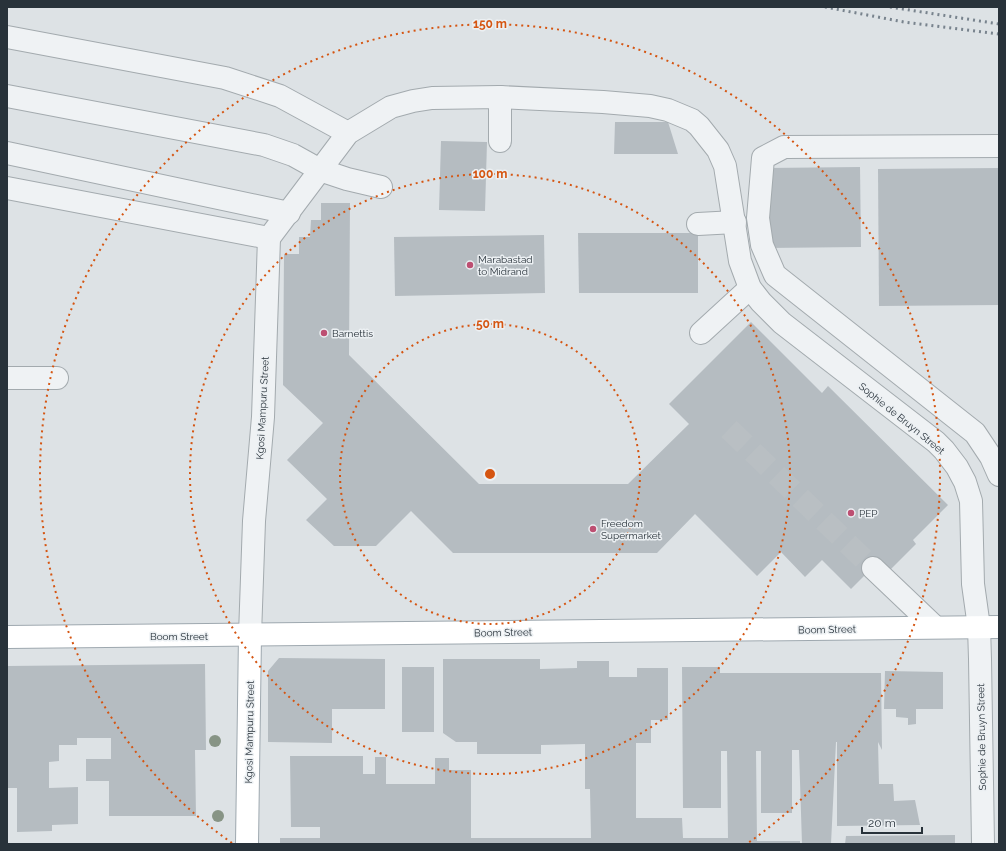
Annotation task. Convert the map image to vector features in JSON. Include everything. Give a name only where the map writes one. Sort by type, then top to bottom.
[{"type":"main road","name":"Boom Street","points":[[7,637],[989,627]]},
{"type":"main road","name":"Kgosi Mampuru Street","points":[[248,844],[250,635]]},
{"type":"street","points":[[7,36],[225,78],[280,96],[348,133]]},
{"type":"street","points":[[7,96],[264,145],[294,155],[320,170],[347,179],[381,187]]},
{"type":"street","points":[[7,188],[269,238],[348,133],[391,107],[413,100],[432,98],[500,97],[500,141]]},
{"type":"street","name":"Sophie de Bruyn Street","points":[[500,97],[650,106],[668,110],[692,120],[699,126],[718,150],[725,166],[735,222],[737,248],[750,288],[782,323],[936,442],[957,467],[965,482],[971,501],[973,584],[989,627],[983,844]]},
{"type":"street","points":[[999,146],[784,148],[763,158],[758,218],[762,244],[775,275],[975,433],[991,457],[999,475]]},
{"type":"street","points":[[7,154],[290,212]]},
{"type":"street","points":[[698,224],[735,222]]},
{"type":"street","name":"Kgosi Mampuru Street","points":[[250,635],[254,521],[263,417],[269,238]]},
{"type":"street","points":[[701,333],[750,288]]},
{"type":"street","points":[[7,378],[57,378]]},
{"type":"street","points":[[873,568],[935,628]]},
{"type":"building","points":[[615,122],[668,122],[678,154],[614,154]]},
{"type":"building","points":[[441,141],[487,142],[485,211],[439,210]]},
{"type":"building","points":[[860,167],[861,247],[767,248],[767,168]]},
{"type":"building","points":[[999,168],[999,305],[879,306],[878,169]]},
{"type":"building","points":[[321,203],[350,203],[349,355],[479,484],[628,484],[689,424],[669,404],[751,322],[822,393],[828,386],[948,505],[913,540],[916,544],[888,572],[874,566],[851,589],[822,560],[805,577],[781,552],[757,576],[695,514],[657,553],[453,553],[411,511],[376,546],[334,546],[306,520],[327,499],[287,460],[323,423],[283,385],[284,254],[299,254],[299,237],[310,237],[311,220],[321,220]]},
{"type":"building","points":[[578,233],[698,233],[698,293],[579,293]]},
{"type":"building","name":"Marabastad to Midrand","points":[[544,235],[545,293],[395,296],[394,237]]},
{"type":"building","points":[[279,658],[385,659],[385,709],[332,709],[332,743],[268,742],[268,671]]},
{"type":"building","points":[[443,659],[540,659],[540,669],[577,668],[577,661],[609,661],[609,677],[637,677],[637,668],[668,668],[668,720],[651,720],[651,743],[636,743],[636,818],[682,818],[683,838],[728,838],[727,751],[721,751],[721,808],[683,808],[682,667],[720,667],[720,673],[881,673],[882,750],[878,742],[879,784],[893,784],[894,801],[915,800],[920,825],[837,826],[836,742],[831,844],[802,844],[799,750],[792,750],[792,813],[761,813],[761,751],[756,751],[757,841],[800,841],[800,844],[280,844],[280,838],[320,838],[320,827],[291,827],[290,756],[363,756],[363,774],[375,774],[375,757],[386,757],[386,784],[435,784],[435,758],[449,758],[449,770],[471,770],[471,838],[591,838],[590,789],[585,789],[585,744],[541,745],[541,754],[477,754],[477,742],[456,742],[443,733]]},
{"type":"building","points":[[205,664],[206,750],[195,750],[196,816],[109,816],[109,781],[86,781],[86,759],[111,759],[111,738],[77,738],[77,745],[59,745],[59,761],[49,762],[49,788],[78,787],[78,824],[52,825],[52,831],[17,832],[17,788],[7,788],[7,666]]},
{"type":"building","points":[[402,667],[434,667],[434,732],[402,732]]},
{"type":"building","points":[[885,671],[943,672],[943,709],[916,709],[916,724],[908,725],[908,718],[896,717],[896,709],[884,709]]},
{"type":"building","points":[[955,835],[955,844],[845,844],[846,836]]},
{"type":"tunnel","points":[[729,429],[873,568]]},
{"type":"railway","points":[[825,7],[904,22],[999,34]]},
{"type":"railway","points":[[890,7],[999,24]]},
{"type":"place","name":"Marabastad to Midrand","points":[[470,265]]},
{"type":"place","name":"Barnettis","points":[[324,333]]},
{"type":"place","name":"PEP","points":[[851,513]]},
{"type":"place","name":"Freedom Supermarket","points":[[593,529]]}]
